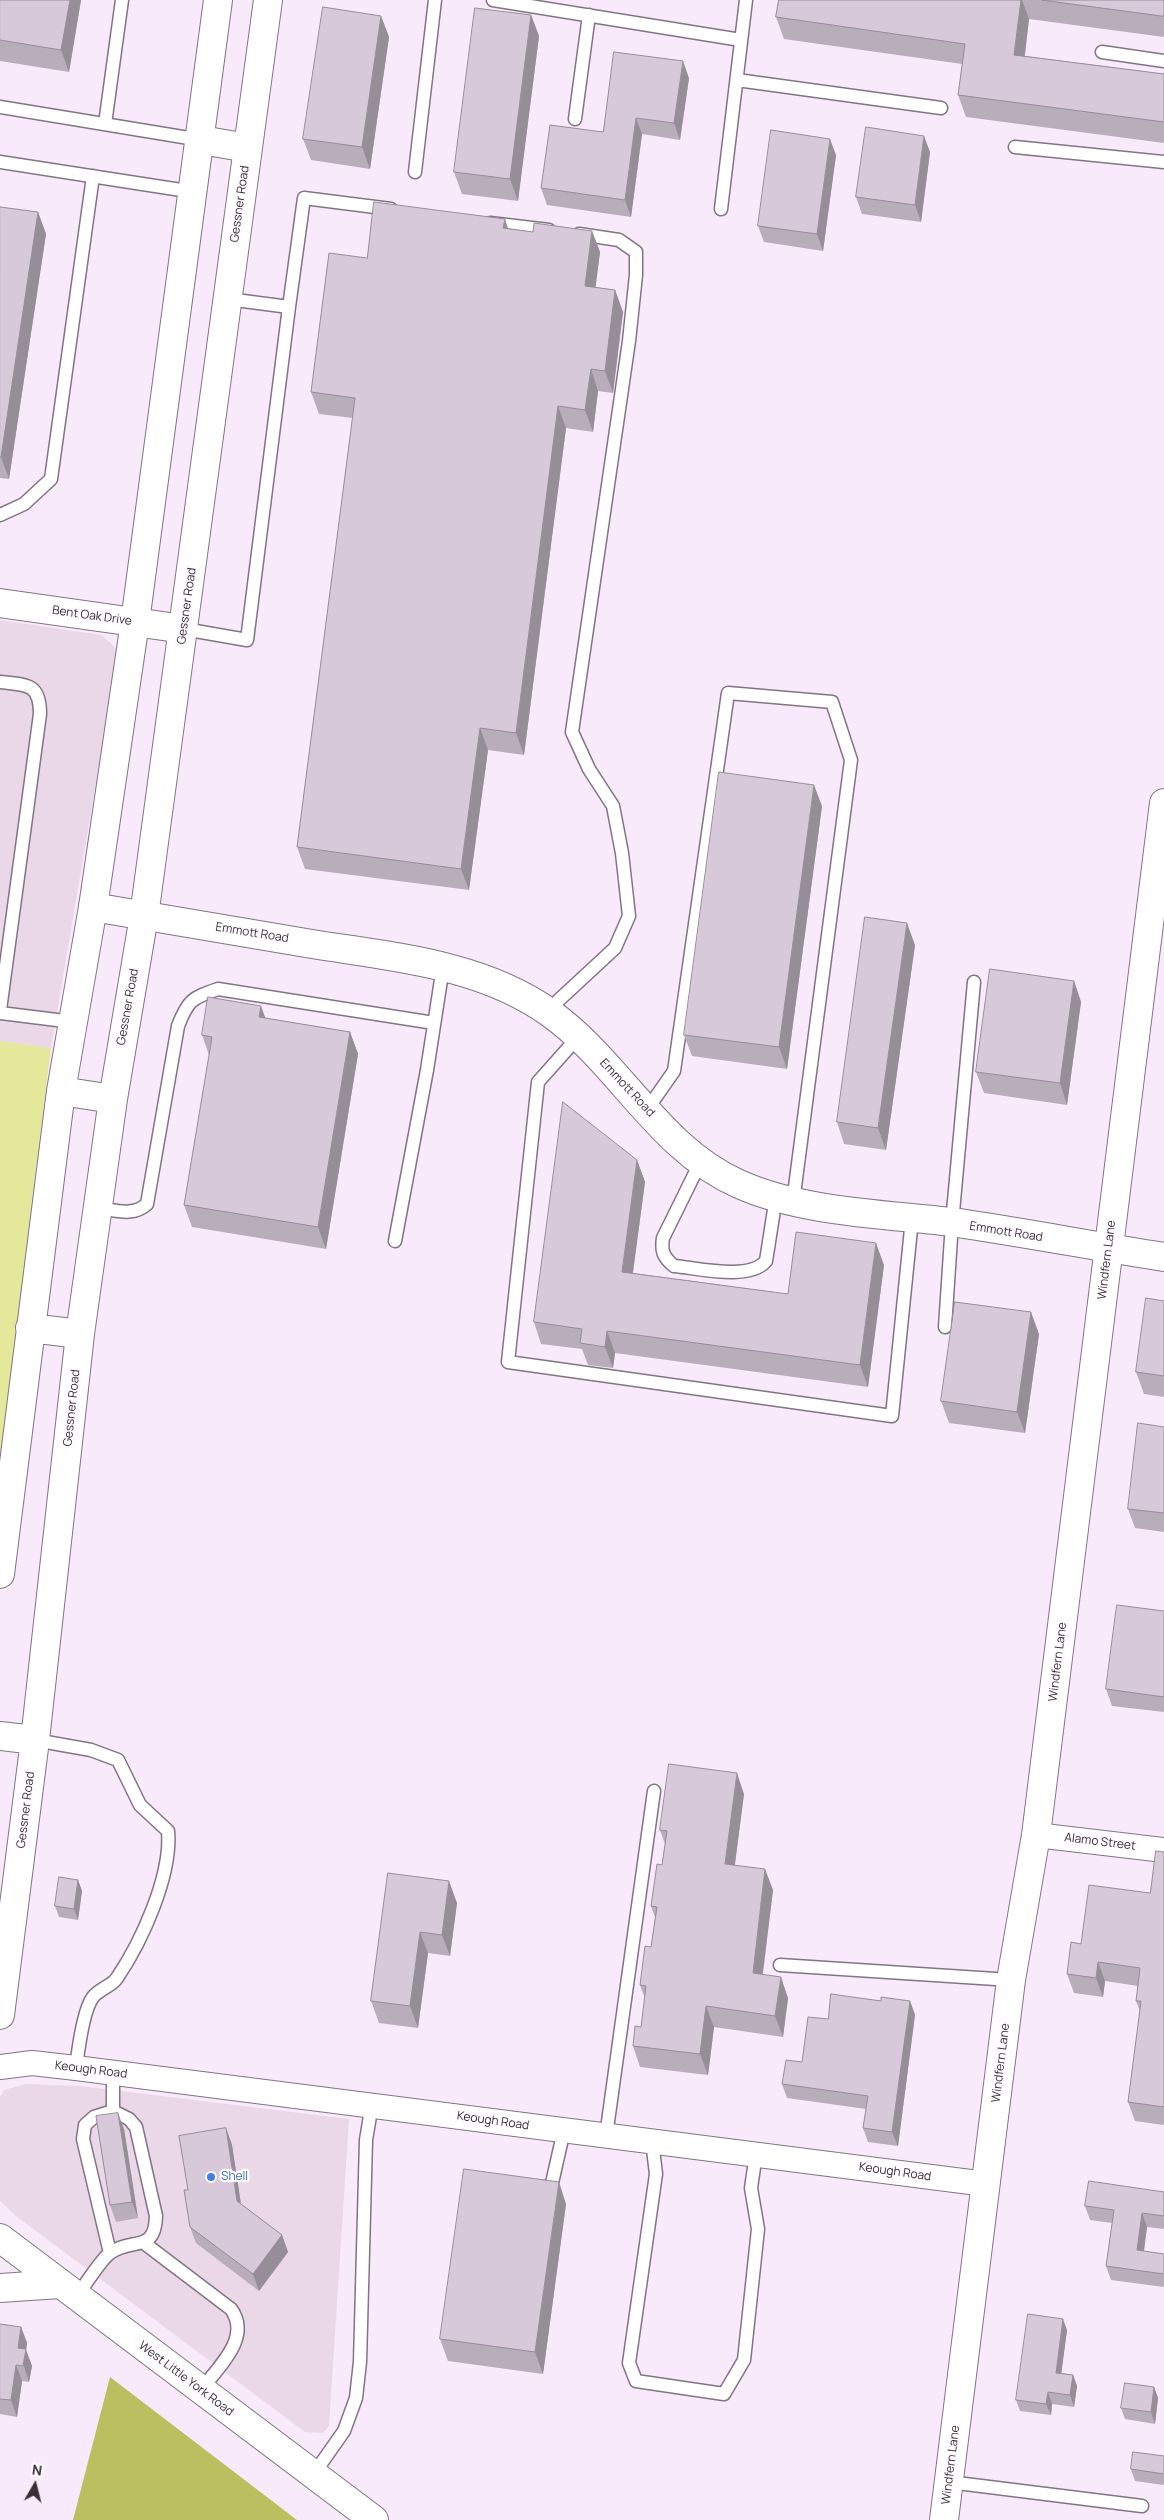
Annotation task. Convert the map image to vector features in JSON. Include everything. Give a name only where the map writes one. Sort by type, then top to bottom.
[{"type":"main road","points":[[0,1574],[7,1464],[30,1328],[61,1091],[93,907],[135,622],[201,140],[218,0]]},
{"type":"main road","name":"Gessner Road","points":[[0,2014],[34,1740],[80,1334],[113,1099],[144,916],[268,0]]},
{"type":"main road","points":[[201,140],[248,148]]},
{"type":"main road","name":"Bent Oak Drive","points":[[0,603],[184,629]]},
{"type":"main road","name":"Windfern Lane","points":[[944,2520],[1011,1980],[1036,1835],[1164,803]]},
{"type":"main road","name":"Emmott Road","points":[[93,907],[402,958],[443,967],[495,982],[524,996],[579,1036],[646,1111],[701,1161],[738,1184],[784,1199],[912,1219],[952,1222],[1164,1257]]},
{"type":"main road","points":[[61,1091],[113,1099]]},
{"type":"main road","points":[[30,1328],[80,1334]]},
{"type":"main road","points":[[0,1736],[34,1740]]},
{"type":"main road","name":"West Little York Road","points":[[0,2238],[374,2520]]},
{"type":"main road","points":[[0,2288],[68,2290]]},
{"type":"street","name":"Alamo Street","points":[[1036,1835],[1164,1850]]},
{"type":"street","name":"Keough Road","points":[[0,2067],[32,2063],[76,2068],[372,2104],[652,2142],[986,2184]]},
{"type":"lane","points":[[105,124],[122,0]]},
{"type":"lane","points":[[415,172],[435,0]]},
{"type":"lane","points":[[493,0],[741,40]]},
{"type":"lane","points":[[722,209],[746,0]]},
{"type":"lane","points":[[575,118],[589,15]]},
{"type":"lane","points":[[1102,52],[1164,60]]},
{"type":"lane","points":[[737,80],[941,108]]},
{"type":"lane","points":[[0,106],[201,140]]},
{"type":"lane","points":[[1015,147],[1164,162]]},
{"type":"lane","points":[[0,162],[194,192]]},
{"type":"lane","points":[[0,515],[24,504],[51,479],[93,176]]},
{"type":"lane","points":[[184,629],[247,640],[304,198],[402,211]]},
{"type":"lane","points":[[481,221],[619,240],[636,252],[636,275],[629,341],[572,732],[589,768],[613,806],[622,852],[629,916],[615,948],[547,1011]]},
{"type":"lane","points":[[228,299],[289,307]]},
{"type":"lane","points":[[0,682],[24,685],[34,689],[40,699],[40,714],[0,1011],[73,1022]]},
{"type":"lane","points":[[646,1111],[674,1071],[728,693],[832,702],[851,760],[784,1199],[766,1261],[761,1267],[744,1273],[674,1266],[665,1259],[661,1250],[663,1238],[701,1161]]},
{"type":"lane","points":[[395,1241],[443,967]]},
{"type":"lane","points":[[945,1327],[952,1222],[974,982]]},
{"type":"lane","points":[[98,1208],[129,1212],[140,1210],[147,1204],[178,1026],[185,1006],[198,996],[218,989],[434,1023]]},
{"type":"lane","points":[[579,1036],[538,1082],[508,1362],[892,1416],[912,1219]]},
{"type":"lane","points":[[34,1740],[91,1750],[118,1760],[126,1772],[140,1805],[168,1831],[169,1848],[146,1925],[116,1980],[93,1997],[79,2039],[76,2068]]},
{"type":"lane","points":[[606,2136],[654,1791]]},
{"type":"lane","points":[[780,1965],[1011,1980]]},
{"type":"lane","points":[[112,2111],[113,2073]]},
{"type":"lane","points":[[313,2475],[344,2431],[356,2398],[360,2362],[366,2140],[372,2104]]},
{"type":"lane","points":[[68,2290],[110,2253],[144,2243],[151,2237],[156,2226],[156,2216],[136,2127],[129,2119],[112,2111],[94,2117],[85,2124],[83,2140],[110,2253]]},
{"type":"lane","points":[[528,2186],[548,2187],[552,2183],[564,2130]]},
{"type":"lane","points":[[652,2142],[656,2174],[629,2363],[636,2381],[724,2394],[744,2360],[758,2229],[750,2188],[756,2154]]},
{"type":"lane","points":[[144,2243],[231,2309],[237,2318],[239,2326],[237,2340],[200,2390]]},
{"type":"lane","points":[[949,2482],[1142,2506]]},
{"type":"shaded area","points":[[0,620],[101,635],[112,644],[118,653],[51,1048],[0,1041]]},
{"type":"shaded area","points":[[26,2084],[80,2086],[349,2119],[329,2426],[323,2433],[305,2432],[16,2216],[0,2201],[0,2097],[4,2090]]},
{"type":"shaded area","points":[[110,2377],[297,2520],[73,2520]]},
{"type":"green space","points":[[0,1041],[51,1048],[0,1458]]},
{"type":"building","points":[[0,0],[70,0],[61,50],[0,40]]},
{"type":"building","points":[[779,0],[1021,0],[1014,55],[1164,74],[1164,122],[958,95],[965,44],[776,17]]},
{"type":"building","points":[[1042,0],[1164,0],[1164,16]]},
{"type":"building","points":[[323,7],[381,16],[362,147],[303,139]]},
{"type":"building","points":[[475,8],[531,15],[510,179],[454,172]]},
{"type":"building","points":[[614,52],[683,61],[674,123],[636,118],[625,200],[541,188],[550,125],[603,132]]},
{"type":"building","points":[[866,127],[924,136],[915,205],[856,197]]},
{"type":"building","points":[[771,130],[830,139],[817,234],[758,226]]},
{"type":"building","points":[[374,202],[505,219],[503,228],[533,232],[534,223],[592,231],[585,286],[615,290],[605,371],[591,369],[585,410],[558,406],[516,733],[480,728],[461,869],[297,847],[355,398],[311,392],[329,253],[367,258]]},
{"type":"building","points":[[0,207],[38,212],[1,457],[0,457]]},
{"type":"building","points":[[719,772],[814,785],[779,1047],[684,1035]]},
{"type":"building","points":[[865,917],[907,923],[878,1128],[837,1122]]},
{"type":"building","points":[[990,969],[1074,981],[1060,1083],[976,1072]]},
{"type":"building","points":[[208,997],[261,1006],[259,1017],[350,1032],[318,1227],[184,1205],[212,1037],[202,1035]]},
{"type":"building","points":[[563,1102],[637,1160],[622,1272],[788,1294],[796,1232],[876,1243],[860,1365],[607,1331],[605,1347],[580,1343],[582,1329],[534,1322]]},
{"type":"building","points":[[1146,1298],[1164,1301],[1164,1376],[1136,1372]]},
{"type":"building","points":[[955,1302],[1031,1312],[1017,1412],[941,1401]]},
{"type":"building","points":[[1138,1423],[1164,1427],[1164,1513],[1128,1509]]},
{"type":"building","points":[[1117,1605],[1164,1611],[1164,1697],[1106,1689]]},
{"type":"building","points":[[669,1764],[737,1773],[725,1864],[765,1869],[753,1973],[781,1977],[775,2016],[706,2006],[700,2054],[633,2046],[635,2026],[641,2027],[646,1986],[640,1985],[645,1946],[651,1947],[657,1907],[651,1906],[657,1864],[662,1865],[667,1831],[660,1830]]},
{"type":"building","points":[[1156,1851],[1164,1852],[1164,2107],[1128,2102],[1141,2001],[1136,2001],[1140,1968],[1098,1962],[1096,1978],[1067,1974],[1071,1942],[1081,1944],[1089,1885],[1150,1893]]},
{"type":"building","points":[[388,1873],[449,1881],[442,1935],[420,1932],[410,2006],[371,2001]]},
{"type":"building","points":[[59,1877],[78,1880],[74,1909],[55,1906]]},
{"type":"building","points":[[831,1994],[881,2001],[881,1997],[910,2001],[892,2132],[863,2128],[868,2096],[782,2084],[786,2060],[802,2062],[808,2017],[828,2019]]},
{"type":"building","points":[[118,2113],[132,2202],[110,2205],[96,2116]]},
{"type":"building","points":[[226,2128],[237,2201],[282,2235],[253,2274],[190,2227],[184,2190],[188,2190],[179,2136]]},
{"type":"building","points":[[464,2169],[559,2182],[535,2352],[440,2339]]},
{"type":"building","points":[[1089,2181],[1164,2192],[1164,2216],[1142,2213],[1137,2250],[1164,2254],[1164,2274],[1106,2266],[1114,2210],[1085,2206]]},
{"type":"building","points":[[1028,2314],[1063,2319],[1056,2373],[1073,2375],[1070,2395],[1048,2392],[1046,2404],[1016,2400]]},
{"type":"building","points":[[0,2324],[21,2327],[18,2348],[26,2349],[23,2366],[16,2365],[11,2400],[0,2399]]},
{"type":"building","points":[[1125,2383],[1154,2387],[1151,2412],[1121,2408]]},
{"type":"building","points":[[1133,2452],[1164,2456],[1164,2474],[1131,2469]]},
{"type":"place","name":"Shell","points":[[211,2177]]}]
